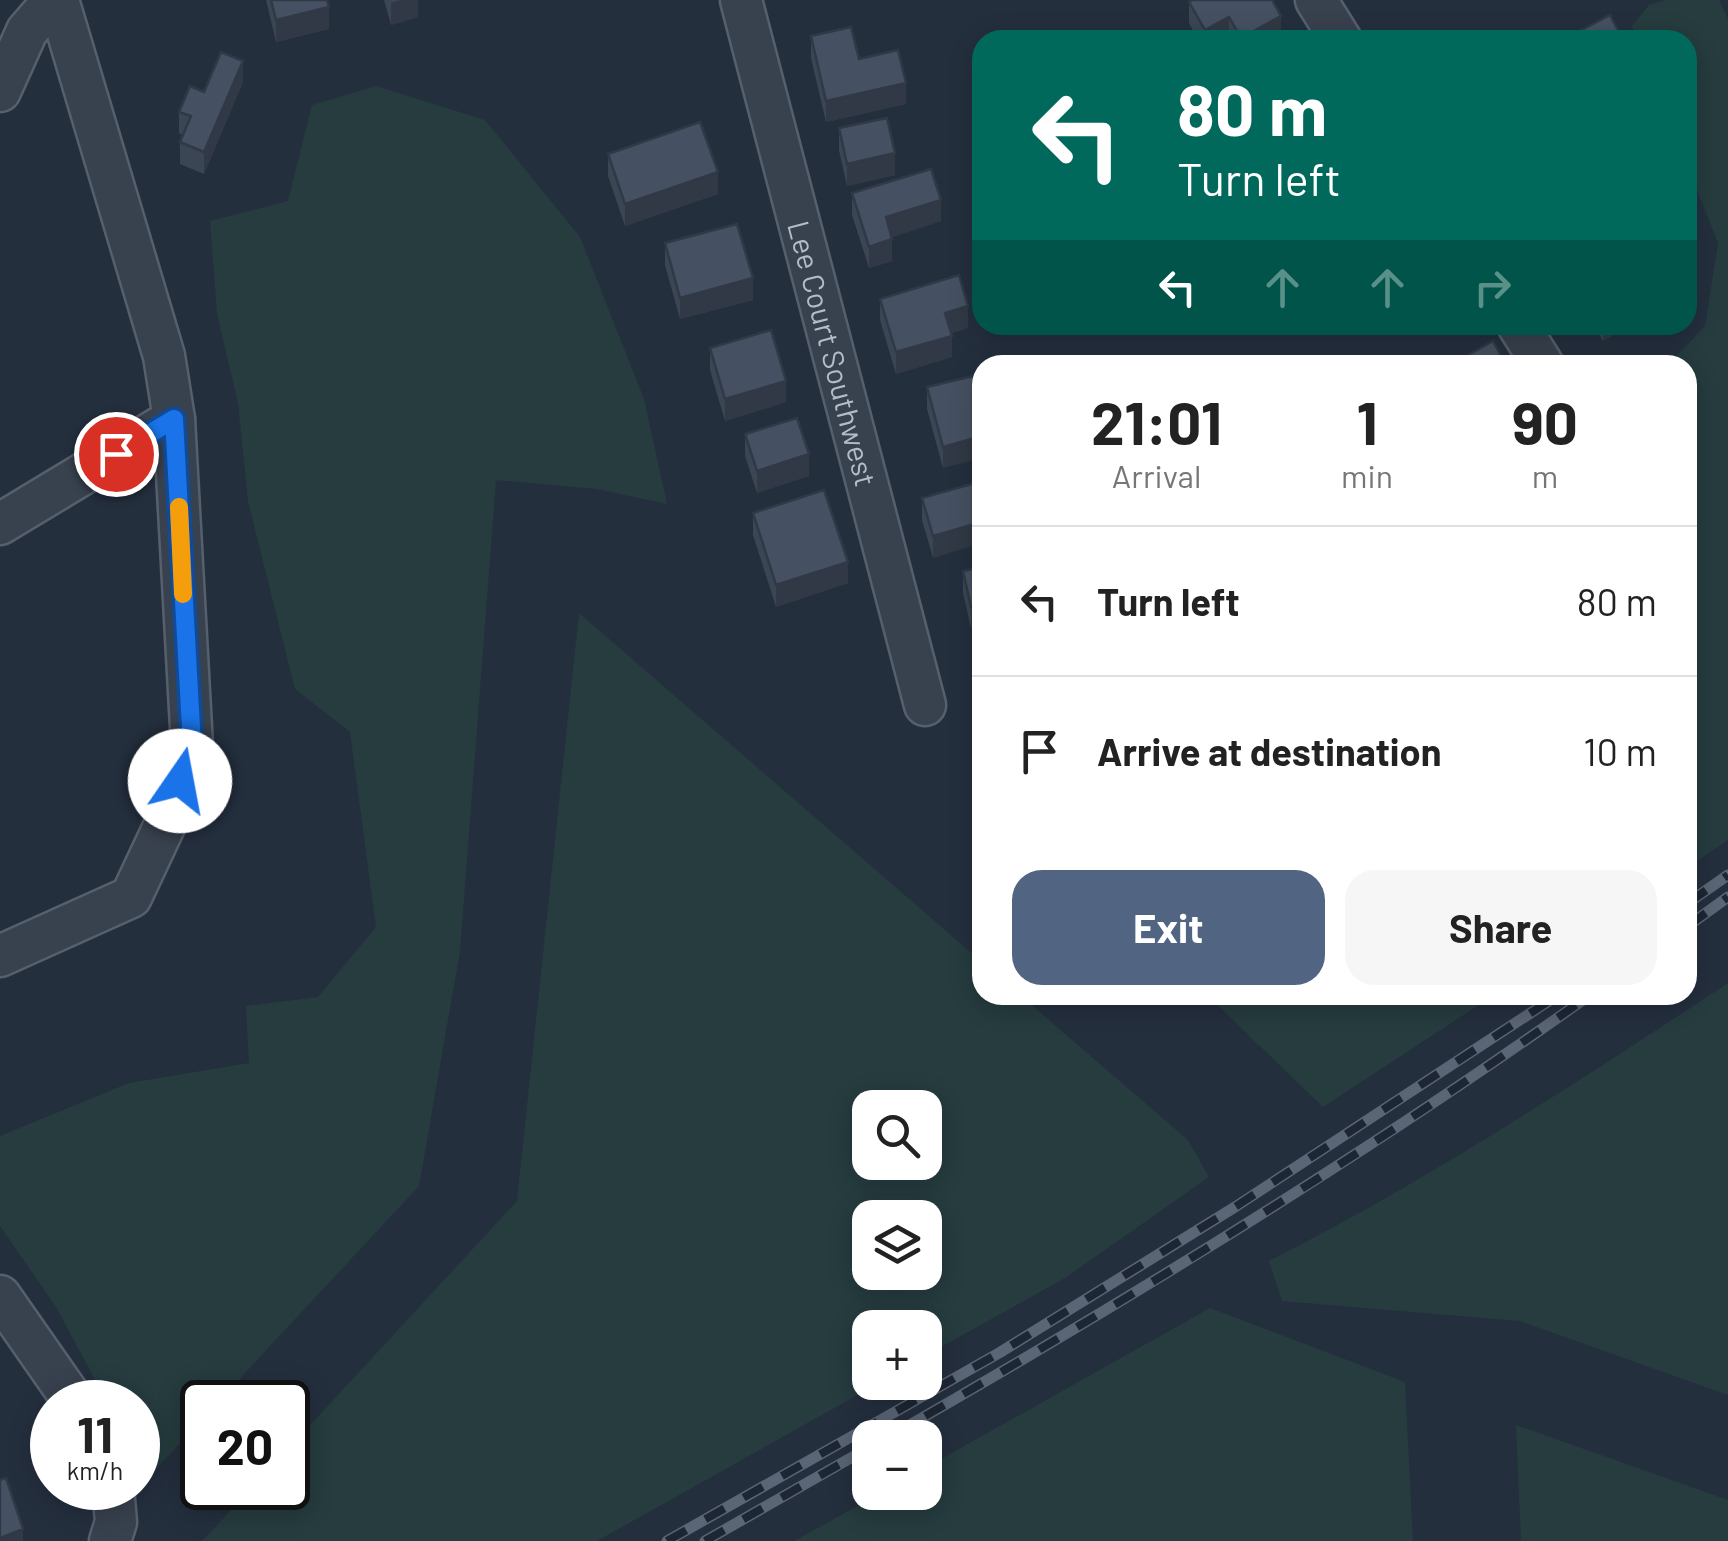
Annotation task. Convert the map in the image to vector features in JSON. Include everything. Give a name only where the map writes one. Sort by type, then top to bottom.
[{"type":"street","points":[[0,91],[27,31],[56,0]]},
{"type":"street","points":[[0,956],[131,897],[175,799],[192,746],[174,419],[164,356],[56,0]]},
{"type":"street","name":"Lee Court Southwest","points":[[741,0],[924,705]]},
{"type":"street","points":[[1316,0],[1335,30]]},
{"type":"street","points":[[0,524],[174,419]]},
{"type":"street","points":[[0,1296],[59,1380]]},
{"type":"street","points":[[110,1541],[115,1510]]},
{"type":"green space","points":[[1665,0],[1719,0],[1728,19],[1728,840],[1697,861],[1697,355],[1677,355],[1705,326],[1718,243],[1697,190],[1697,30],[1633,30],[1632,26],[1649,5]]},
{"type":"green space","points":[[376,86],[485,120],[580,237],[644,399],[667,504],[597,489],[496,480],[460,951],[419,1186],[238,1380],[180,1380],[180,1443],[160,1465],[160,1380],[95,1380],[56,1307],[0,1226],[0,1136],[129,1083],[249,1063],[246,1006],[318,997],[376,927],[350,732],[295,689],[248,501],[238,403],[217,314],[210,221],[288,201],[312,105]]},
{"type":"green space","points":[[579,613],[972,953],[972,1005],[1032,1005],[1188,1140],[1209,1177],[1065,1278],[942,1347],[942,1310],[852,1310],[852,1398],[597,1541],[202,1541],[231,1510],[310,1510],[310,1425],[517,1201]]},
{"type":"green space","points":[[1728,983],[1728,1395],[1520,1321],[1282,1301],[1269,1261],[1445,1163]]},
{"type":"green space","points":[[1217,1005],[1479,1005],[1323,1107]]},
{"type":"green space","points":[[1210,1308],[1405,1382],[1413,1541],[794,1541],[852,1509],[942,1510],[942,1458]]},
{"type":"green space","points":[[1516,1425],[1728,1500],[1728,1541],[1521,1541]]},
{"type":"building","points":[[271,0],[327,0],[329,7],[276,20]]},
{"type":"building","points":[[1272,0],[1281,16],[1256,30],[1236,30],[1229,17],[1205,30],[1189,2]]},
{"type":"building","points":[[1610,15],[1618,30],[1582,30]]},
{"type":"building","points":[[851,27],[859,59],[898,50],[906,83],[826,101],[811,36]]},
{"type":"building","points":[[221,52],[243,61],[204,152],[180,142],[191,116],[179,112],[190,86],[204,92]]},
{"type":"building","points":[[887,118],[895,153],[847,164],[839,128]]},
{"type":"building","points":[[700,122],[718,172],[625,204],[608,154]]},
{"type":"building","points":[[931,169],[941,200],[886,217],[892,239],[869,247],[852,193]]},
{"type":"building","points":[[737,224],[753,278],[680,298],[665,243]]},
{"type":"building","points":[[959,275],[968,306],[945,313],[952,336],[896,352],[880,299]]},
{"type":"building","points":[[771,330],[786,381],[725,399],[710,348]]},
{"type":"building","points":[[1493,341],[1501,355],[1468,355]]},
{"type":"building","points":[[972,376],[972,439],[943,447],[927,387]]},
{"type":"building","points":[[797,418],[809,454],[757,471],[745,434]]},
{"type":"building","points":[[972,484],[972,525],[933,536],[922,498]]},
{"type":"building","points":[[824,490],[848,562],[776,585],[753,513]]},
{"type":"building","points":[[972,569],[971,607],[963,571]]},
{"type":"building","points":[[6,1478],[23,1529],[0,1538],[0,1480]]},
{"type":"railway","points":[[1697,897],[1728,875]]},
{"type":"railway","points":[[1697,919],[1728,897]]},
{"type":"railway","points":[[667,1541],[999,1353],[1235,1207],[1543,1005]]},
{"type":"railway","points":[[918,1420],[1244,1225],[1576,1005]]},
{"type":"railway","points":[[705,1541],[852,1457]]},
{"type":"slow traffic","points":[[179,507],[183,594]]},
{"type":"route","points":[[116,454],[174,419],[192,746],[180,781]]}]
